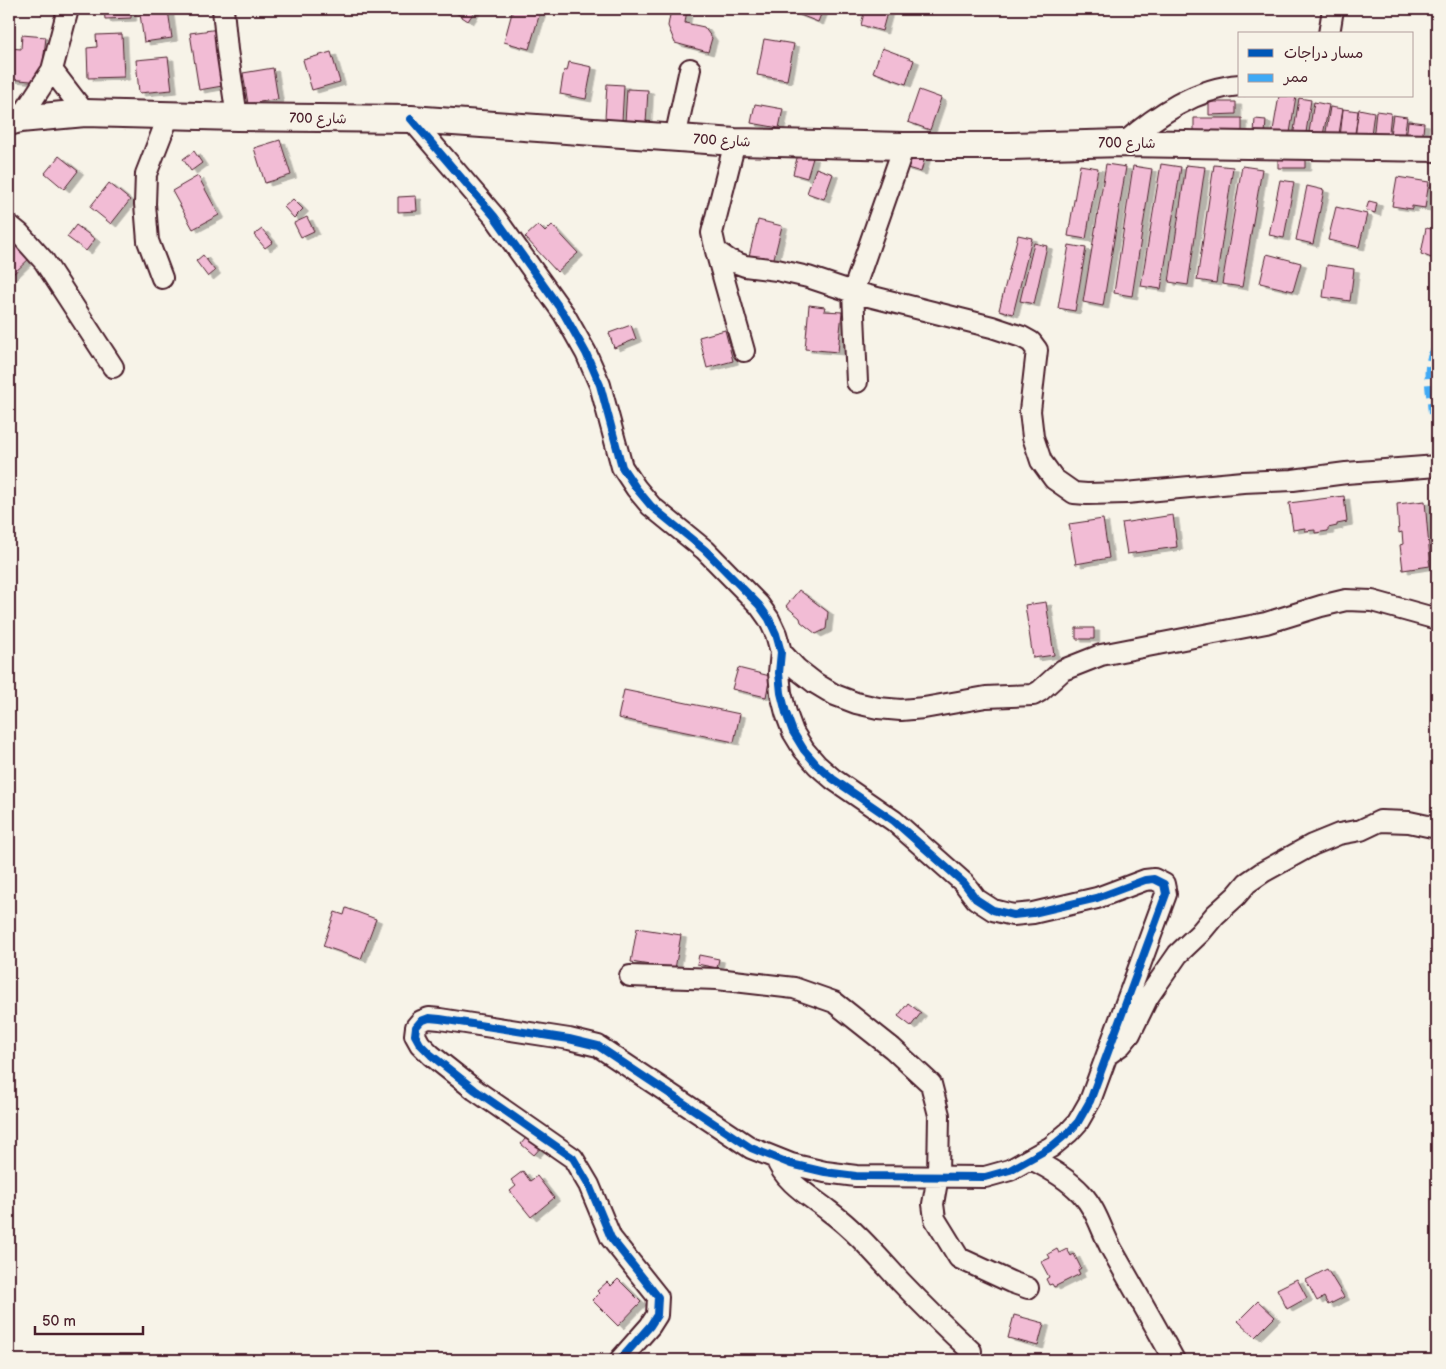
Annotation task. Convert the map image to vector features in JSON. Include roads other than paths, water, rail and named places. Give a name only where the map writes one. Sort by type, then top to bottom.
[{"type":"main road","name":"شارع 700","points":[[15,121],[85,113],[411,119],[735,142],[904,146],[1124,143],[1437,148]]},
{"type":"street","points":[[15,121],[52,70],[68,9]]},
{"type":"street","points":[[224,9],[227,50],[237,117]]},
{"type":"street","points":[[1329,32],[1333,9]]},
{"type":"street","points":[[675,138],[690,68]]},
{"type":"street","points":[[52,70],[85,113]]},
{"type":"street","points":[[1124,143],[1152,120],[1195,96],[1223,86],[1238,85]]},
{"type":"street","points":[[162,278],[148,241],[145,204],[146,174],[169,115]]},
{"type":"street","points":[[411,119],[494,216],[564,314],[600,384],[622,467],[636,488],[651,506],[705,550],[759,606],[776,634],[782,652],[797,669],[835,695],[856,703],[878,708],[901,710],[924,708],[986,697],[1033,695],[1040,692],[1063,670],[1101,655],[1266,623],[1346,600],[1372,601],[1437,619]]},
{"type":"street","points":[[735,142],[712,233],[744,351]]},
{"type":"street","points":[[857,382],[853,292],[904,146]]},
{"type":"street","points":[[9,225],[25,239],[44,261],[113,367]]},
{"type":"street","points":[[716,251],[729,260],[745,266],[808,277],[853,292],[1022,337],[1035,346],[1037,350],[1030,411],[1033,437],[1042,461],[1054,479],[1074,493],[1126,493],[1437,466]]},
{"type":"street","points":[[620,1360],[650,1326],[657,1315],[658,1297],[611,1238],[589,1185],[573,1158],[475,1090],[431,1055],[420,1044],[415,1035],[416,1027],[421,1021],[430,1018],[440,1019],[569,1039],[598,1046],[752,1148],[791,1164],[825,1172],[856,1176],[984,1177],[1010,1170],[1031,1159],[1051,1147],[1078,1122],[1090,1101],[1164,904],[1166,894],[1164,884],[1154,879],[1145,880],[1096,898],[1033,913],[1013,915],[993,910],[976,899],[964,883],[894,821],[833,779],[804,750],[791,726],[781,693],[780,672],[782,652]]},
{"type":"street","points":[[1106,1056],[1121,1046],[1130,1034],[1148,997],[1178,954],[1247,883],[1312,845],[1339,834],[1361,830],[1380,821],[1409,822],[1437,828]]},
{"type":"street","points":[[630,976],[717,979],[794,988],[834,1002],[892,1048],[931,1084],[939,1115],[938,1176],[933,1204],[936,1219],[959,1258],[1028,1288]]},
{"type":"street","points":[[776,1158],[779,1167],[790,1181],[840,1218],[944,1326],[971,1351]]},
{"type":"street","points":[[1031,1159],[1050,1169],[1071,1184],[1093,1207],[1111,1248],[1132,1282],[1174,1360]]}]
